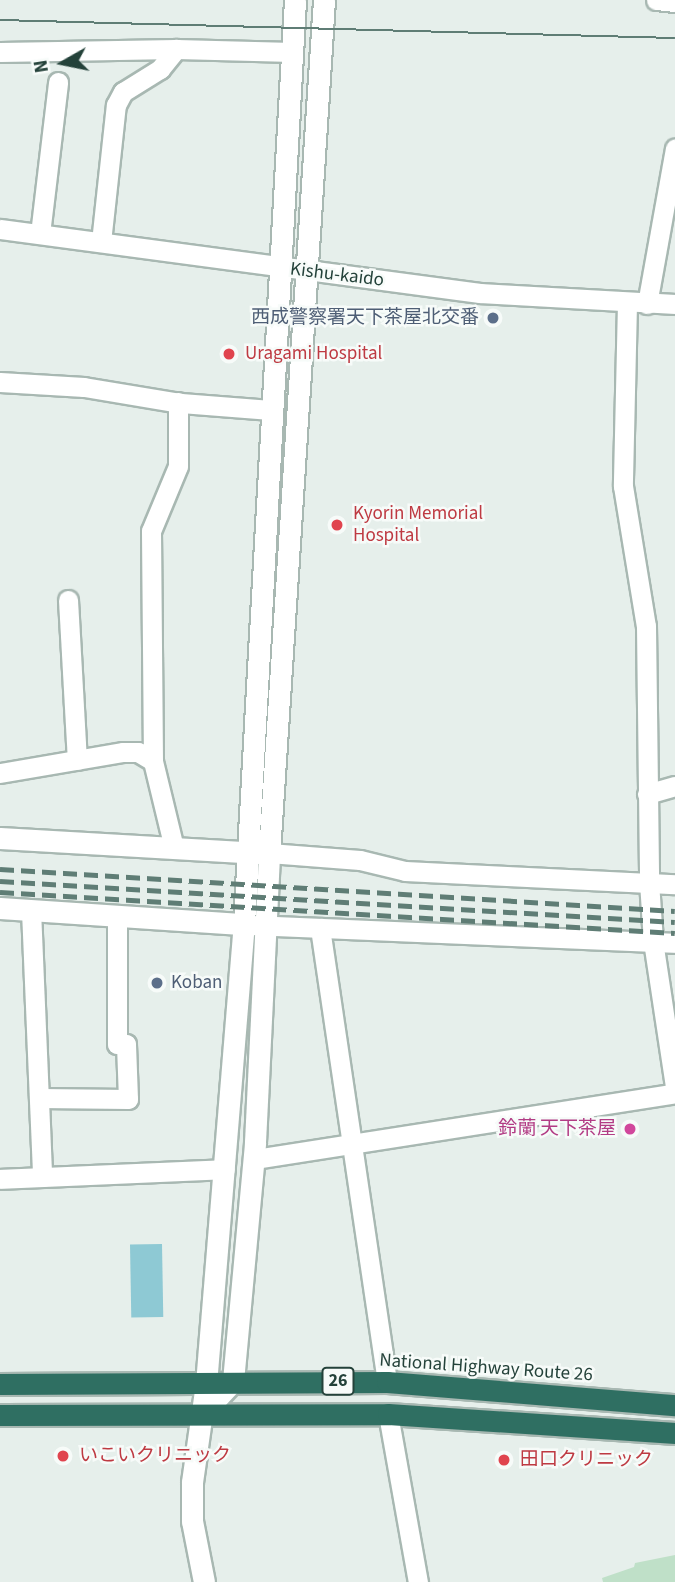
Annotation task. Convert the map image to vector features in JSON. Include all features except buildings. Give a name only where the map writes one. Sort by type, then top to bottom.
[{"type":"highway","name":"National Highway Route 26","points":[[0,1384],[387,1382],[675,1405]]},
{"type":"highway","name":"26","points":[[0,1415],[388,1414],[675,1433]]},
{"type":"street","points":[[204,1582],[192,1521],[192,1472],[206,1384],[244,924],[295,0]]},
{"type":"street","points":[[202,1414],[233,1381],[254,1142],[269,853],[324,0]]},
{"type":"street","points":[[656,0],[675,2]]},
{"type":"street","points":[[0,52],[176,48],[293,52]]},
{"type":"street","points":[[101,242],[116,105],[123,92],[160,69],[176,48]]},
{"type":"street","points":[[40,234],[58,82]]},
{"type":"street","points":[[647,304],[675,149]]},
{"type":"street","name":"Kishu-kaido","points":[[0,229],[306,272],[480,293],[675,304]]},
{"type":"street","points":[[262,1158],[675,1090],[653,941],[649,882],[646,626],[623,486],[627,303]]},
{"type":"street","points":[[0,382],[84,387],[178,402],[271,410]]},
{"type":"street","points":[[174,848],[153,761],[151,531],[178,466],[178,402]]},
{"type":"street","points":[[68,600],[77,760]]},
{"type":"street","points":[[0,773],[138,752],[153,761]]},
{"type":"street","points":[[647,794],[675,786]]},
{"type":"street","points":[[0,838],[360,860],[405,870],[675,884]]},
{"type":"street","points":[[0,908],[320,928],[675,943]]},
{"type":"street","points":[[31,910],[42,1177]]},
{"type":"street","points":[[39,1098],[128,1099],[126,1044],[117,1044],[117,916]]},
{"type":"street","points":[[320,928],[387,1382]]},
{"type":"street","points":[[0,1179],[225,1169]]},
{"type":"street","points":[[388,1414],[418,1582]]},
{"type":"green space","points":[[675,1555],[675,1582],[603,1582],[602,1578],[634,1567],[635,1563]]},
{"type":"water","points":[[162,1244],[163,1317],[131,1318],[130,1245]]},
{"type":"tram line","points":[[0,20],[675,38]]},
{"type":"railway","points":[[0,869],[675,911]]},
{"type":"railway","points":[[0,881],[675,922]]},
{"type":"railway","points":[[0,892],[675,933]]},
{"type":"place","name":"西成警察署天下茶屋北交番","points":[[493,318]]},
{"type":"place","name":"Uragami Hospital","points":[[229,354]]},
{"type":"place","name":"Kyorin Memorial Hospital","points":[[337,525]]},
{"type":"place","name":"Koban","points":[[157,983]]},
{"type":"place","name":"鈴蘭 天下茶屋","points":[[630,1129]]},
{"type":"place","name":"いこいクリニック","points":[[63,1456]]},
{"type":"place","name":"田口クリニック","points":[[504,1460]]}]
